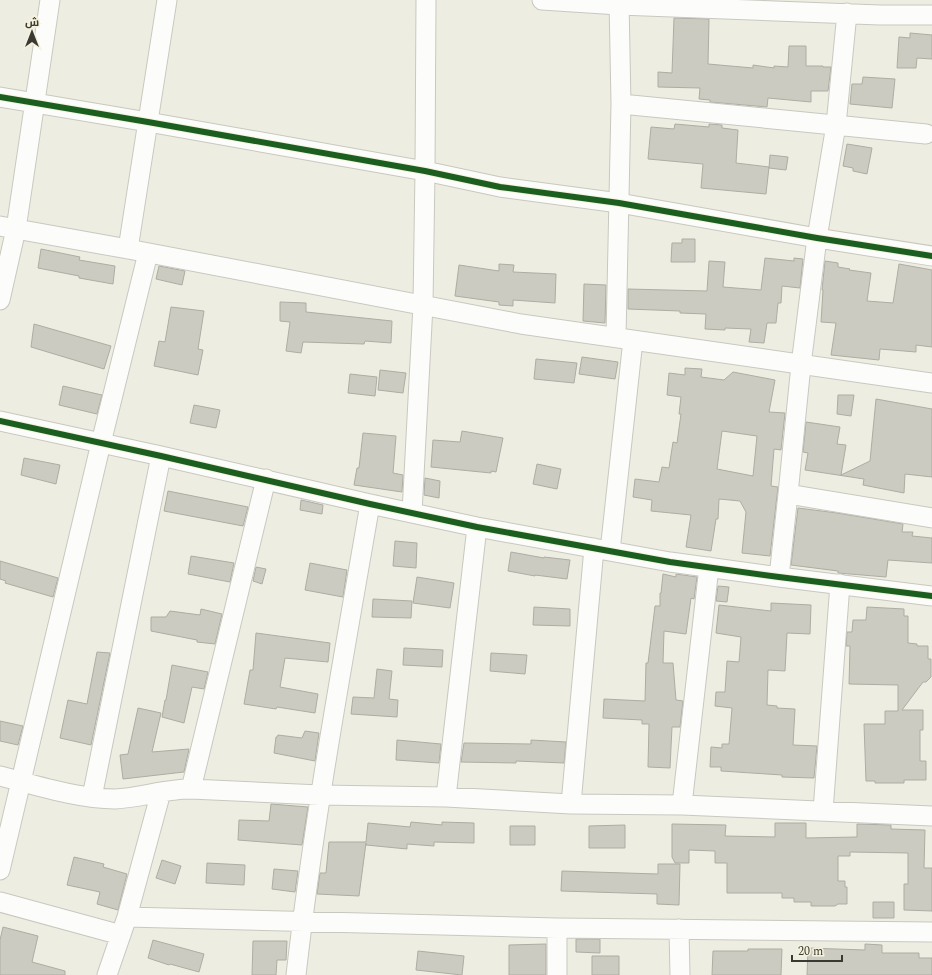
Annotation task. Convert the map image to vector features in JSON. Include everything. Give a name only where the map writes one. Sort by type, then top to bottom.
[{"type":"street","points":[[0,300],[8,227],[36,103],[50,0]]},
{"type":"street","points":[[128,248],[167,0]]},
{"type":"street","points":[[412,513],[423,305],[426,0]]},
{"type":"street","points":[[542,0],[619,2],[847,14],[880,7],[932,16]]},
{"type":"street","points":[[571,804],[602,550],[625,338],[619,203],[619,2]]},
{"type":"street","points":[[779,577],[801,365],[817,238],[836,125],[847,14]]},
{"type":"street","points":[[0,97],[425,171],[500,187],[619,203],[817,238],[932,256]]},
{"type":"street","points":[[620,104],[926,134]]},
{"type":"street","points":[[8,227],[128,248],[521,324],[932,383]]},
{"type":"street","points":[[0,870],[101,443],[148,253]]},
{"type":"street","points":[[0,421],[477,527],[670,562],[932,596]]},
{"type":"street","points":[[92,797],[160,456]]},
{"type":"street","points":[[191,789],[266,479]]},
{"type":"street","points":[[788,494],[932,518]]},
{"type":"street","points":[[296,975],[320,795],[370,504]]},
{"type":"street","points":[[446,797],[477,527]]},
{"type":"street","points":[[682,805],[709,567]]},
{"type":"street","points":[[823,811],[840,584]]},
{"type":"street","points":[[0,776],[59,792],[114,799],[191,789],[320,795],[446,797],[571,804],[682,805],[932,816]]},
{"type":"street","points":[[106,975],[127,917],[161,792]]},
{"type":"street","points":[[0,902],[121,935]]},
{"type":"street","points":[[127,917],[557,928],[932,932]]},
{"type":"street","points":[[557,928],[557,975]]},
{"type":"street","points":[[679,929],[680,975]]},
{"type":"building","points":[[674,18],[709,19],[708,64],[753,68],[753,65],[774,68],[774,66],[788,67],[789,46],[806,46],[806,66],[831,67],[828,91],[811,91],[811,102],[768,98],[767,107],[710,102],[710,100],[699,99],[700,88],[658,87],[658,72],[672,73]]},
{"type":"building","points":[[910,33],[932,35],[932,59],[917,58],[916,68],[897,68],[899,37],[910,38]]},
{"type":"building","points":[[863,77],[895,79],[892,108],[850,104],[852,84],[862,84]]},
{"type":"building","points":[[675,124],[709,127],[709,124],[722,125],[722,128],[738,130],[736,163],[769,167],[766,194],[701,188],[703,164],[648,159],[651,127],[674,129]]},
{"type":"building","points":[[847,144],[872,148],[867,174],[853,171],[853,168],[843,166]]},
{"type":"building","points":[[770,155],[788,157],[786,170],[769,168]]},
{"type":"building","points":[[682,239],[695,239],[695,262],[671,262],[672,243],[682,243]]},
{"type":"building","points":[[41,249],[80,257],[79,260],[115,266],[113,284],[79,278],[79,276],[38,268]]},
{"type":"building","points":[[765,258],[794,261],[794,258],[803,259],[800,288],[782,286],[781,303],[778,303],[776,323],[767,323],[764,343],[749,342],[751,329],[705,329],[706,314],[680,313],[680,311],[628,309],[628,289],[707,291],[709,261],[725,262],[723,287],[761,290]]},
{"type":"building","points":[[825,261],[838,263],[838,267],[850,269],[849,270],[871,273],[867,301],[893,303],[899,264],[932,270],[932,347],[916,345],[916,352],[880,349],[879,360],[831,355],[836,323],[821,322]]},
{"type":"building","points":[[499,264],[514,265],[513,272],[556,274],[555,303],[513,300],[513,306],[499,305],[499,302],[455,296],[459,265],[499,271]]},
{"type":"building","points":[[159,266],[185,271],[182,285],[156,279]]},
{"type":"building","points":[[584,284],[606,285],[605,323],[583,321]]},
{"type":"building","points":[[280,302],[306,303],[306,312],[392,321],[391,343],[365,341],[364,344],[303,342],[301,353],[286,351],[290,322],[280,321]]},
{"type":"building","points":[[171,307],[204,311],[198,349],[203,350],[198,375],[154,366],[159,341],[165,342]]},
{"type":"building","points":[[34,324],[111,346],[104,369],[31,347]]},
{"type":"building","points":[[582,357],[618,362],[615,379],[579,374]]},
{"type":"building","points":[[536,359],[577,363],[574,383],[534,379]]},
{"type":"building","points":[[685,368],[702,369],[701,377],[724,380],[733,372],[775,380],[769,412],[785,413],[781,450],[774,449],[771,486],[778,487],[770,556],[742,553],[746,512],[740,501],[719,499],[718,519],[716,519],[711,551],[686,547],[691,515],[651,511],[652,500],[633,497],[635,479],[659,482],[662,467],[669,468],[673,442],[677,443],[681,414],[679,414],[681,397],[667,395],[669,373],[685,375]],"holes":[[[722,431],[757,436],[753,476],[717,469]]]},
{"type":"building","points":[[380,370],[406,373],[403,393],[378,390]]},
{"type":"building","points":[[350,374],[377,377],[375,396],[348,393]]},
{"type":"building","points":[[63,386],[102,395],[97,414],[59,405]]},
{"type":"building","points":[[838,395],[854,395],[851,416],[837,414]]},
{"type":"building","points":[[876,399],[932,409],[932,477],[905,474],[904,493],[863,485],[864,479],[805,470],[808,453],[803,452],[806,422],[840,427],[837,444],[846,445],[841,475],[870,461]]},
{"type":"building","points":[[194,405],[220,410],[216,428],[190,423]]},
{"type":"building","points":[[462,431],[503,438],[496,472],[491,471],[491,473],[431,467],[433,440],[460,442]]},
{"type":"building","points":[[363,433],[396,436],[393,473],[403,475],[402,492],[354,485],[357,468],[359,468]]},
{"type":"building","points":[[24,458],[60,465],[56,484],[21,475]]},
{"type":"building","points":[[537,464],[561,469],[557,489],[533,484]]},
{"type":"building","points":[[425,478],[440,481],[439,498],[424,495]]},
{"type":"building","points":[[168,491],[248,507],[243,526],[164,511]]},
{"type":"building","points":[[301,500],[323,505],[322,514],[300,510]]},
{"type":"building","points":[[798,508],[903,524],[902,532],[913,532],[912,536],[932,538],[932,563],[888,560],[886,577],[838,573],[838,571],[791,565]]},
{"type":"building","points":[[395,541],[417,543],[416,568],[393,566]]},
{"type":"building","points":[[511,552],[544,558],[570,560],[567,579],[535,576],[508,571]]},
{"type":"building","points":[[191,556],[234,563],[230,582],[188,574]]},
{"type":"building","points":[[0,561],[58,578],[53,597],[5,583],[6,581],[0,579]]},
{"type":"building","points":[[310,563],[347,570],[343,597],[305,590]]},
{"type":"building","points":[[256,567],[266,569],[262,584],[253,581]]},
{"type":"building","points":[[663,574],[676,577],[676,574],[697,577],[694,599],[691,598],[686,634],[664,631],[663,663],[673,663],[676,700],[683,701],[680,727],[672,727],[670,768],[648,767],[649,724],[642,724],[642,720],[603,718],[604,699],[645,701],[646,663],[648,663],[655,606],[660,606],[660,593]]},
{"type":"building","points":[[417,577],[454,583],[450,608],[413,603]]},
{"type":"building","points":[[718,586],[729,587],[727,602],[716,601]]},
{"type":"building","points":[[373,599],[412,601],[411,618],[372,617]]},
{"type":"building","points":[[771,603],[811,605],[810,634],[787,633],[785,671],[768,670],[767,705],[777,706],[777,708],[795,709],[793,745],[817,746],[814,778],[782,777],[782,775],[721,771],[721,767],[710,767],[711,747],[722,748],[722,744],[729,744],[732,708],[715,706],[716,692],[725,692],[727,661],[739,662],[741,637],[716,633],[719,605],[771,611]]},
{"type":"building","points":[[534,607],[570,609],[570,626],[533,625]]},
{"type":"building","points":[[867,607],[904,609],[904,616],[908,616],[908,643],[917,644],[917,646],[928,646],[928,659],[931,659],[931,677],[926,682],[923,682],[902,710],[923,710],[923,730],[920,730],[920,761],[926,761],[926,780],[904,780],[904,783],[875,783],[875,781],[866,781],[864,724],[885,724],[885,711],[898,711],[898,685],[849,684],[850,646],[846,646],[847,632],[852,632],[853,620],[866,620]]},
{"type":"building","points":[[201,609],[222,614],[215,644],[197,642],[197,640],[151,631],[151,617],[166,617],[170,611],[200,615]]},
{"type":"building","points":[[256,633],[330,643],[328,662],[285,658],[280,687],[318,694],[315,713],[244,704],[250,670],[253,670]]},
{"type":"building","points":[[404,648],[443,650],[442,667],[403,665]]},
{"type":"building","points":[[97,652],[110,653],[91,745],[60,738],[68,700],[87,704]]},
{"type":"building","points":[[491,653],[527,655],[525,674],[490,671]]},
{"type":"building","points":[[172,665],[208,672],[204,689],[192,687],[184,723],[162,717]]},
{"type":"building","points":[[377,669],[392,671],[389,699],[398,700],[397,717],[351,714],[353,697],[374,698]]},
{"type":"building","points":[[138,708],[161,713],[152,752],[189,749],[184,772],[123,779],[120,755],[128,754]]},
{"type":"building","points":[[0,721],[23,726],[18,745],[0,741]]},
{"type":"building","points":[[305,731],[319,733],[315,761],[274,753],[276,737],[278,735],[302,738]]},
{"type":"building","points":[[397,740],[441,744],[439,763],[396,760]]},
{"type":"building","points":[[531,740],[566,742],[564,763],[516,761],[516,763],[461,762],[464,743],[531,744]]},
{"type":"building","points":[[271,804],[308,807],[302,845],[238,840],[239,820],[269,821]]},
{"type":"building","points":[[411,822],[442,825],[442,822],[474,823],[474,843],[434,842],[434,846],[407,844],[407,849],[366,845],[366,843],[359,896],[317,894],[320,873],[326,873],[329,842],[366,842],[368,823],[410,827]]},
{"type":"building","points":[[775,823],[806,823],[806,838],[857,837],[857,824],[891,825],[891,829],[925,830],[924,868],[932,868],[932,911],[904,910],[904,884],[908,884],[908,853],[850,852],[850,856],[838,856],[838,881],[845,881],[845,887],[847,887],[847,904],[838,904],[835,906],[811,906],[811,902],[794,902],[794,898],[782,898],[782,893],[727,893],[727,863],[715,863],[715,851],[689,850],[689,863],[675,863],[672,857],[672,824],[726,825],[725,836],[775,837]]},
{"type":"building","points":[[625,825],[625,848],[589,848],[589,826]]},
{"type":"building","points":[[510,826],[535,826],[535,845],[510,845]]},
{"type":"building","points":[[74,857],[104,864],[103,867],[127,874],[118,910],[97,904],[100,892],[67,885]]},
{"type":"building","points":[[162,860],[181,866],[175,884],[156,878]]},
{"type":"building","points":[[207,863],[245,865],[244,885],[206,883]]},
{"type":"building","points":[[658,864],[680,864],[679,905],[657,904],[657,894],[561,891],[562,871],[658,874]]},
{"type":"building","points":[[274,869],[298,871],[295,892],[272,889]]},
{"type":"building","points":[[873,902],[894,902],[894,918],[873,918]]},
{"type":"building","points":[[3,927],[38,936],[32,962],[65,971],[65,975],[0,975],[0,940]]},
{"type":"building","points":[[576,939],[600,939],[600,953],[576,952]]},
{"type":"building","points":[[153,940],[204,954],[199,972],[148,958]]},
{"type":"building","points":[[253,941],[287,941],[286,960],[277,960],[276,975],[252,975]]},
{"type":"building","points":[[546,944],[546,975],[509,975],[509,945]]},
{"type":"building","points":[[865,944],[882,945],[882,953],[919,953],[919,958],[932,958],[932,975],[807,975],[808,948],[865,950]]},
{"type":"building","points":[[748,949],[782,949],[781,975],[712,975],[713,951],[748,951]]},
{"type":"building","points":[[418,951],[464,956],[462,975],[416,970]]},
{"type":"building","points":[[592,956],[619,956],[619,975],[592,975]]},
{"type":"cycle path","points":[[0,97],[425,171],[500,187],[619,203],[817,238],[932,256]]},
{"type":"cycle path","points":[[0,421],[477,527],[670,562],[932,596]]}]
